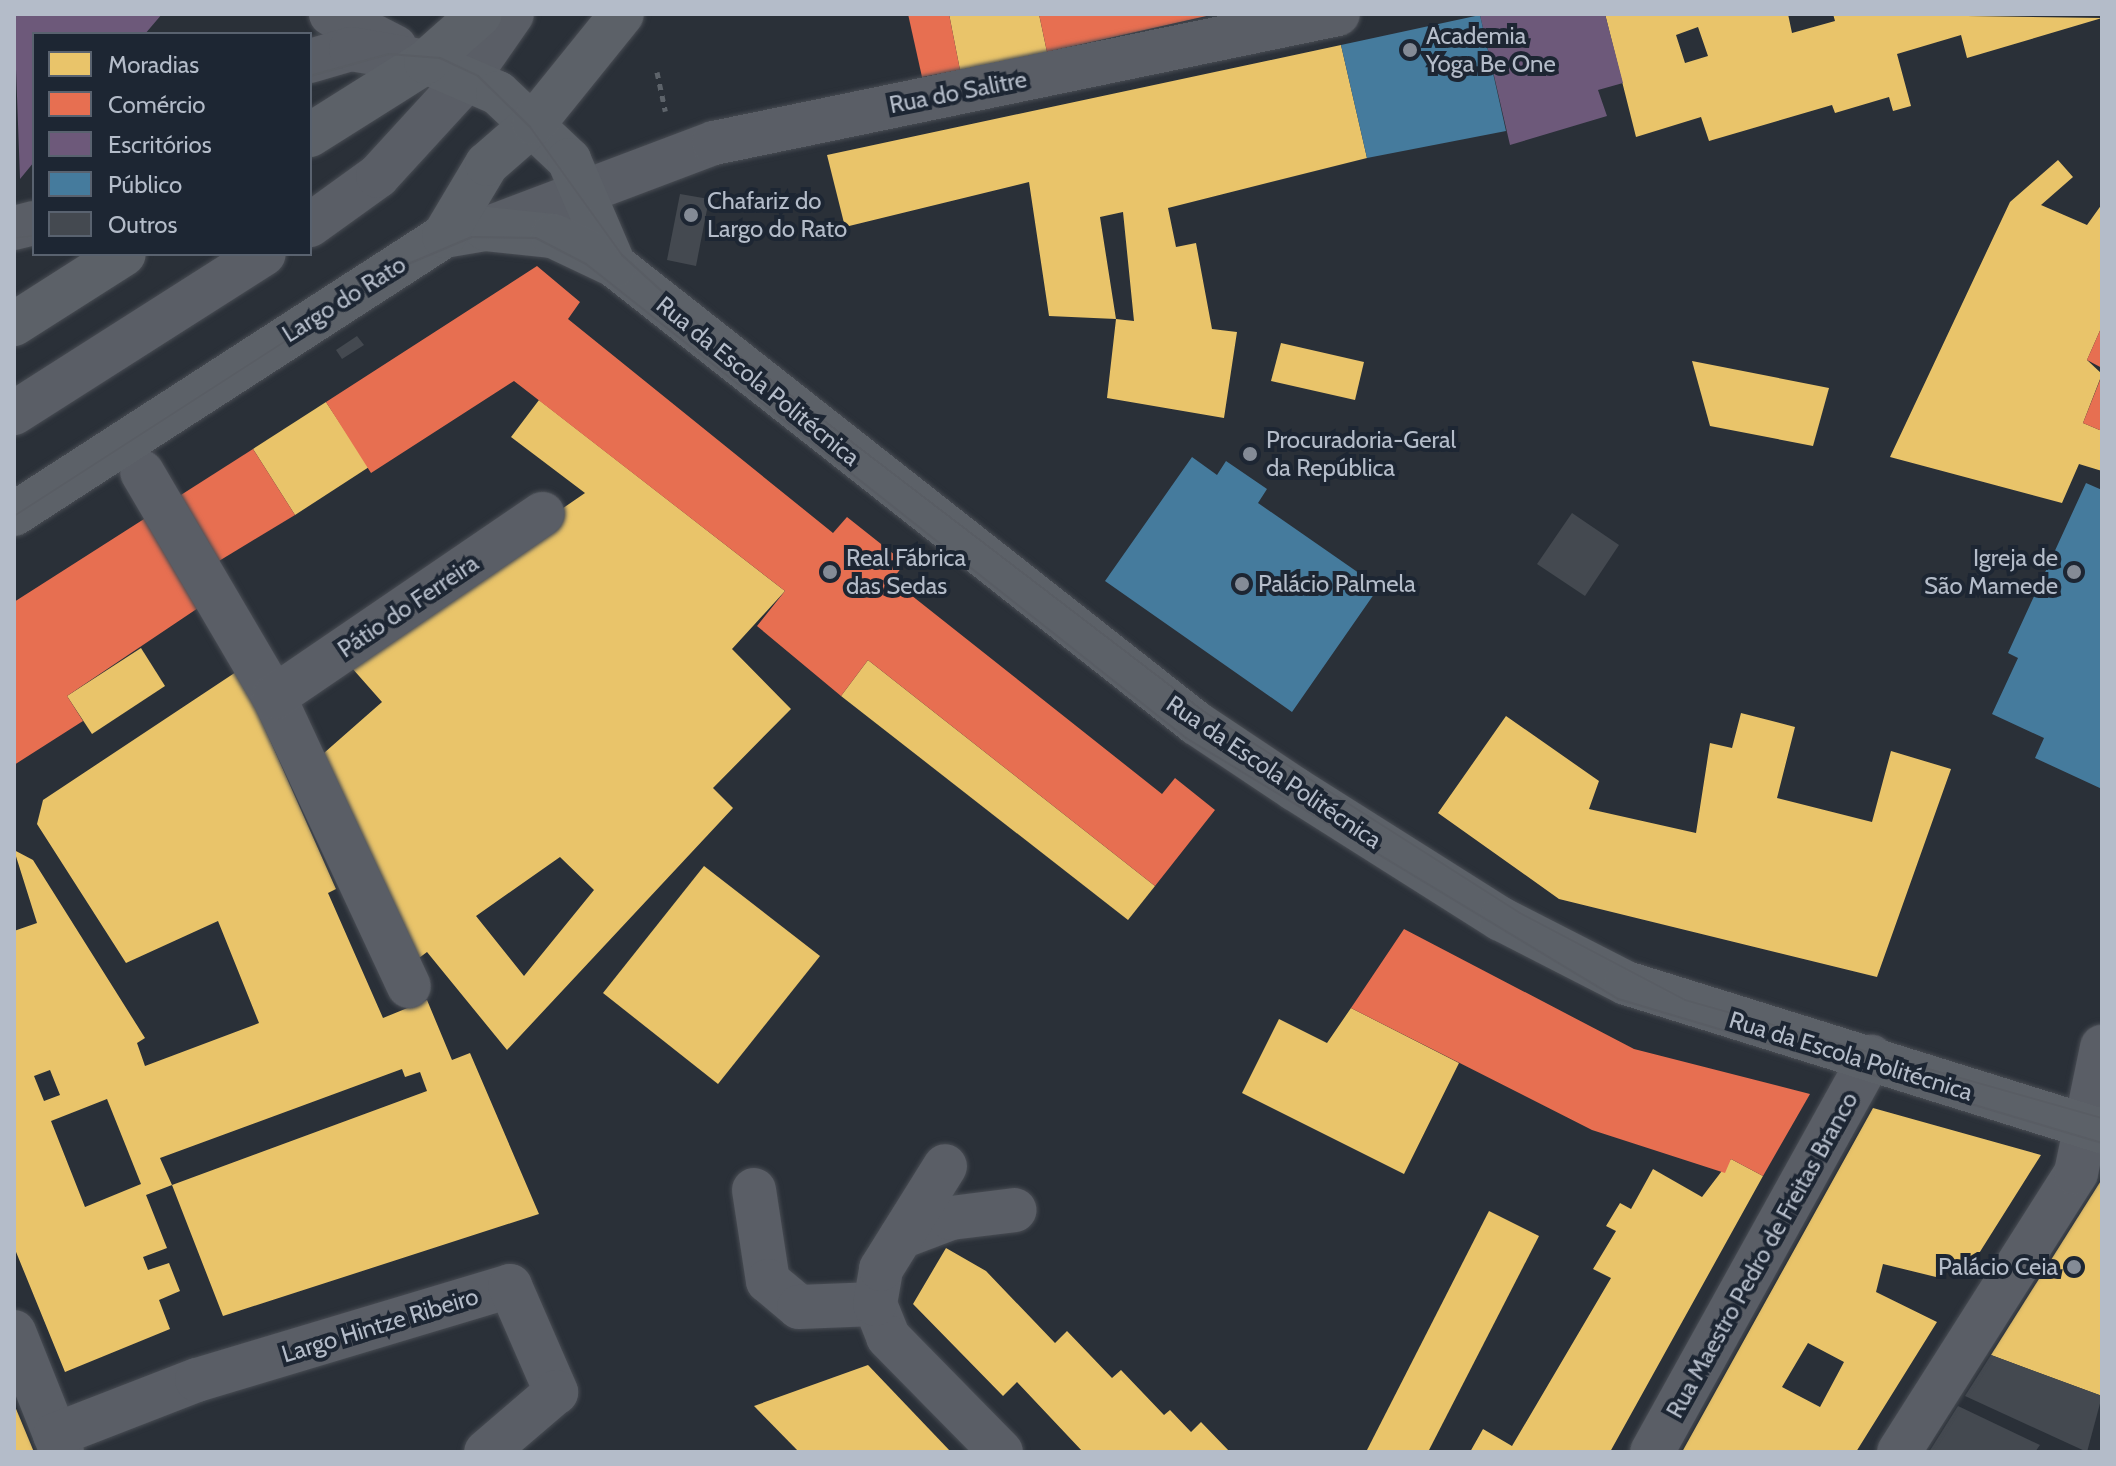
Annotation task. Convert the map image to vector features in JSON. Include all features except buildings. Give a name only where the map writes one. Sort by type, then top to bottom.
[{"type":"main road","points":[[312,134],[426,62],[480,14]]},
{"type":"main road","name":"Largo do Rato","points":[[24,500],[444,236],[487,164],[534,123],[620,19]]},
{"type":"main road","points":[[426,62],[467,79],[534,123],[569,160],[586,193],[614,265]]},
{"type":"main road","name":"Rua da Escola Politécnica","points":[[444,236],[486,229],[553,236],[614,265],[1196,723],[1488,911],[1682,1005],[1871,1057],[1921,1079],[2092,1128]]},
{"type":"main road","points":[[14,324],[121,256]]},
{"type":"main road","points":[[14,288],[87,278]]},
{"type":"street","points":[[331,14],[426,62]]},
{"type":"street","points":[[312,224],[378,176],[467,79],[512,14]]},
{"type":"street","name":"Rua do Salitre","points":[[486,229],[749,135],[1338,14]]},
{"type":"street","points":[[312,61],[364,49],[426,62]]},
{"type":"street","points":[[14,413],[261,256]]},
{"type":"street","points":[[142,472],[274,697],[409,986]]},
{"type":"street","name":"Pátio do Ferreira","points":[[274,697],[542,514]]},
{"type":"street","points":[[1899,1452],[2076,1173],[2092,1128],[2102,1047]]},
{"type":"street","name":"Rua Maestro Pedro de Freitas Branco","points":[[1652,1452],[1871,1057]]},
{"type":"street","points":[[945,1166],[881,1269],[875,1304],[888,1337],[1001,1452]]},
{"type":"street","points":[[754,1190],[768,1281],[799,1307],[875,1304]]},
{"type":"street","points":[[901,1237],[951,1218],[1015,1210]]},
{"type":"street","name":"Largo Hintze Ribeiro","points":[[59,1443],[197,1380],[510,1286],[556,1392],[486,1452]]},
{"type":"street","points":[[14,1332],[59,1443]]},
{"type":"path","points":[[657,72],[665,112]]},
{"type":"tram line","points":[[312,75],[389,54],[440,58],[478,76],[530,127],[622,255],[699,325],[1206,713],[1520,913],[1685,1000],[2102,1118]]},
{"type":"tram line","points":[[14,238],[32,236]]},
{"type":"tram line","points":[[14,516],[401,267],[472,237],[536,238],[586,264],[1186,738],[1618,999],[2102,1143]]},
{"type":"place","name":"Academia Yoga Be One","points":[[1410,50]]},
{"type":"place","name":"Chafariz do Largo do Rato","points":[[691,215]]},
{"type":"place","name":"Procuradoria-Geral da República","points":[[1250,454]]},
{"type":"place","name":"Real Fábrica das Sedas","points":[[830,572]]},
{"type":"place","name":"Igreja de São Mamede","points":[[2074,572]]},
{"type":"place","name":"Palácio Palmela","points":[[1242,584]]},
{"type":"place","name":"Palácio Ceia","points":[[2074,1267]]}]
